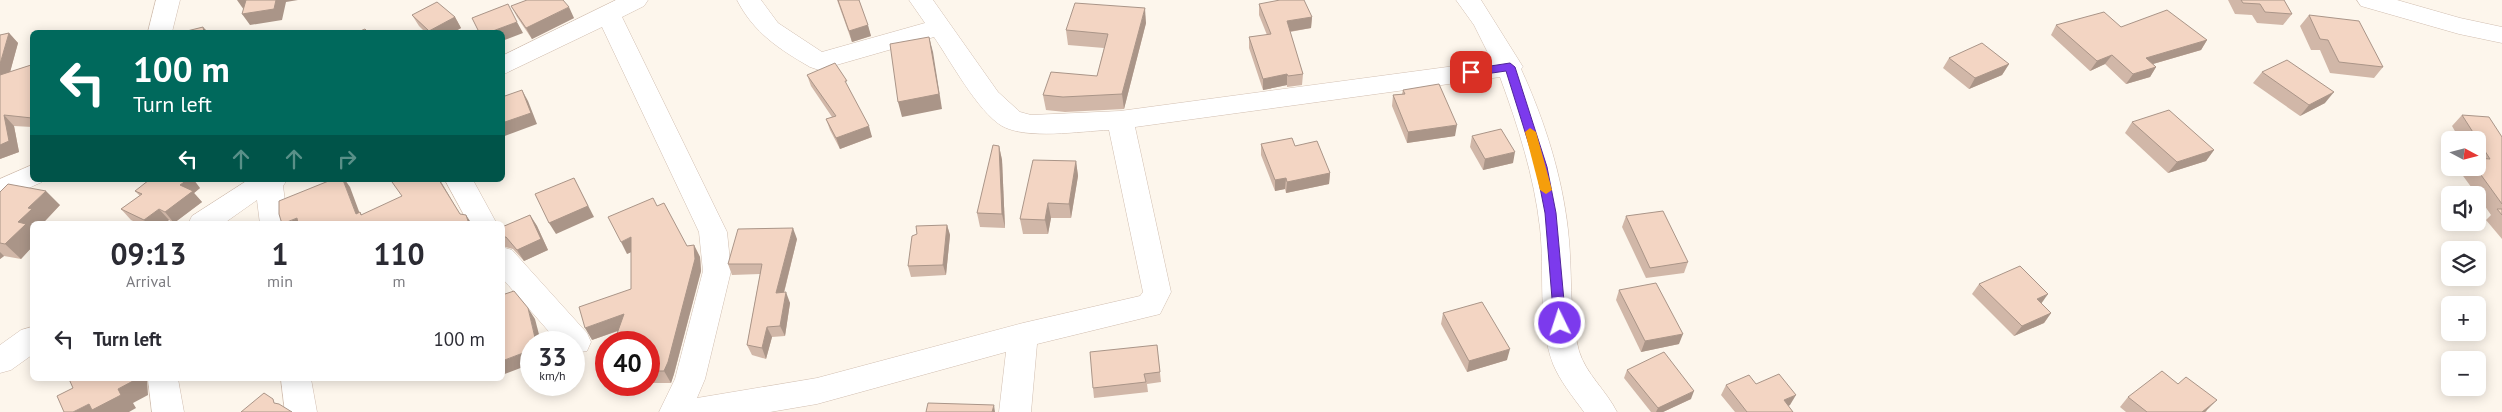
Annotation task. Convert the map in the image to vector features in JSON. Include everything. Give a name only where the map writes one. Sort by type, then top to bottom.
[{"type":"street","points":[[160,30],[168,0]]},
{"type":"street","points":[[505,66],[636,0]]},
{"type":"street","points":[[749,0],[755,14],[772,33],[819,61],[940,27]]},
{"type":"street","points":[[921,0],[989,98],[1011,119],[1031,124],[1120,120],[1510,67]]},
{"type":"street","points":[[1468,0],[1510,67],[1542,167],[1554,228],[1562,342],[1570,365],[1601,412]]},
{"type":"street","points":[[2369,0],[2459,26],[2502,35]]},
{"type":"street","points":[[608,14],[712,232],[717,271],[690,379],[675,412]]},
{"type":"street","points":[[692,412],[817,391],[1023,335],[1150,306],[1157,292],[1120,120]]},
{"type":"street","points":[[0,191],[30,176]]},
{"type":"street","points":[[244,182],[264,184]]},
{"type":"street","points":[[460,182],[481,221]]},
{"type":"street","points":[[207,221],[264,184]]},
{"type":"street","points":[[264,184],[273,221]]},
{"type":"street","points":[[505,261],[566,331]]},
{"type":"street","points":[[1015,412],[1023,335]]},
{"type":"street","points":[[0,361],[30,340]]},
{"type":"street","points":[[162,381],[168,412]]},
{"type":"street","points":[[296,381],[301,412]]},
{"type":"building","points":[[246,0],[276,0],[274,9],[242,14]]},
{"type":"building","points":[[527,0],[563,0],[569,7],[526,28],[511,6]]},
{"type":"building","points":[[838,0],[859,0],[868,25],[849,31]]},
{"type":"building","points":[[1280,0],[1304,0],[1312,17],[1287,21],[1303,74],[1288,76],[1287,74],[1263,79],[1249,37],[1271,34],[1259,4]]},
{"type":"building","points":[[2241,0],[2284,0],[2292,14],[2265,12],[2260,4],[2243,3]]},
{"type":"building","points":[[437,2],[455,17],[428,30],[412,15]]},
{"type":"building","points":[[1075,3],[1145,8],[1122,94],[1063,97],[1043,95],[1051,72],[1097,76],[1108,34],[1066,30]]},
{"type":"building","points":[[508,4],[517,22],[495,30],[478,30],[472,18]]},
{"type":"building","points":[[2167,10],[2207,40],[2146,58],[2156,67],[2133,74],[2112,55],[2097,61],[2056,25],[2104,12],[2121,27]]},
{"type":"building","points":[[2309,15],[2359,21],[2383,67],[2339,62],[2328,40],[2320,39]]},
{"type":"building","points":[[203,27],[204,30],[191,30]]},
{"type":"building","points":[[9,33],[0,64],[0,35]]},
{"type":"building","points":[[929,37],[939,94],[898,102],[890,44]]},
{"type":"building","points":[[1982,43],[2009,64],[1975,78],[1949,58]]},
{"type":"building","points":[[2287,60],[2334,92],[2309,105],[2262,72]]},
{"type":"building","points":[[835,63],[847,81],[845,81],[869,126],[836,138],[826,119],[836,116],[807,75]]},
{"type":"building","points":[[30,65],[30,118],[4,115],[9,141],[0,145],[0,75]]},
{"type":"building","points":[[1439,84],[1457,125],[1408,132],[1393,95],[1405,94],[1403,90]]},
{"type":"building","points":[[522,90],[531,113],[505,122],[505,96]]},
{"type":"building","points":[[2169,110],[2214,150],[2177,162],[2132,122]]},
{"type":"building","points":[[2462,115],[2489,117],[2502,137],[2502,204],[2482,176],[2486,176],[2486,159],[2490,159],[2486,153],[2486,131],[2472,131]]},
{"type":"building","points":[[1501,129],[1515,152],[1485,159],[1472,136]]},
{"type":"building","points":[[1292,138],[1295,146],[1317,141],[1330,173],[1287,182],[1286,178],[1275,180],[1261,144]]},
{"type":"building","points":[[993,145],[999,146],[1002,214],[977,213]]},
{"type":"building","points":[[1033,160],[1076,161],[1069,204],[1048,203],[1045,220],[1020,219]]},
{"type":"building","points":[[574,178],[588,206],[549,223],[535,194]]},
{"type":"building","points":[[146,182],[184,182],[180,185],[193,191],[165,212],[159,209],[144,220],[121,209],[142,194],[135,191]]},
{"type":"building","points":[[326,182],[344,182],[356,214],[360,212],[361,215],[402,196],[392,182],[440,182],[460,214],[466,215],[468,221],[298,221],[297,218],[290,221],[281,221],[279,201]]},
{"type":"building","points":[[8,184],[46,191],[28,208],[32,209],[18,222],[26,224],[5,244],[0,243],[0,192]]},
{"type":"building","points":[[653,198],[657,206],[664,203],[687,246],[694,245],[695,259],[664,371],[660,371],[660,331],[618,331],[624,314],[585,328],[579,307],[631,289],[631,237],[621,242],[608,217]]},
{"type":"building","points":[[1663,211],[1688,262],[1650,268],[1626,216]]},
{"type":"building","points":[[530,215],[541,239],[517,250],[505,237],[505,226]]},
{"type":"building","points":[[947,225],[943,265],[908,266],[912,236],[917,234],[916,226]]},
{"type":"building","points":[[793,228],[776,293],[786,292],[780,326],[767,327],[762,348],[747,345],[762,264],[728,264],[738,229]]},
{"type":"building","points":[[2020,266],[2048,294],[2037,299],[2051,313],[2022,326],[1979,284]]},
{"type":"building","points":[[1656,283],[1683,334],[1645,341],[1619,290]]},
{"type":"building","points":[[514,291],[528,308],[533,331],[520,331],[520,354],[505,360],[505,294]]},
{"type":"building","points":[[1482,302],[1510,349],[1469,361],[1443,313]]},
{"type":"building","points":[[1157,345],[1160,372],[1144,374],[1146,382],[1093,388],[1090,352]]},
{"type":"building","points":[[1664,352],[1694,391],[1658,408],[1627,370]]},
{"type":"building","points":[[2162,371],[2178,384],[2186,377],[2217,400],[2202,412],[2147,412],[2128,397]]},
{"type":"building","points":[[1779,374],[1796,395],[1784,400],[1793,412],[1747,412],[1726,385],[1749,375],[1756,384]]},
{"type":"building","points":[[70,381],[133,381],[118,389],[121,395],[92,410],[89,404],[73,412],[64,412],[57,396],[73,388]]},
{"type":"building","points":[[264,393],[273,399],[274,403],[292,412],[241,412]]},
{"type":"building","points":[[928,403],[994,405],[992,412],[926,412]]},
{"type":"slow traffic","points":[[1530,132],[1542,167],[1546,190]]},
{"type":"route","points":[[1471,72],[1510,67],[1542,167],[1554,228],[1560,323]]}]
